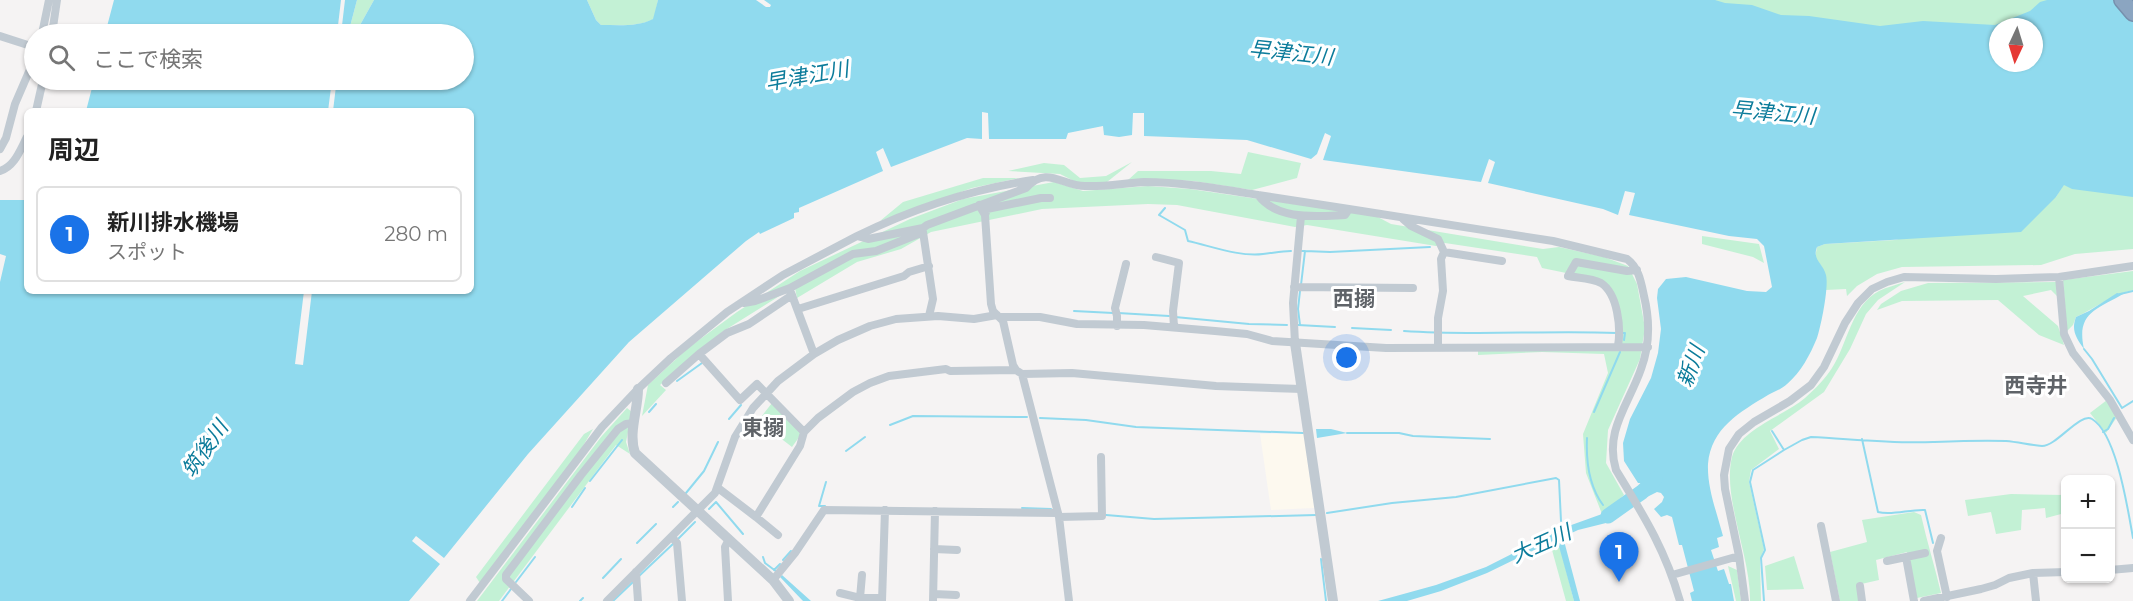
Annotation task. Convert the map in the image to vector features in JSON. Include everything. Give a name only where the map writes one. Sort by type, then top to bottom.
[{"type":"highway","points":[[2122,0],[2133,13]]},
{"type":"street","points":[[44,24],[49,0]]},
{"type":"street","points":[[53,24],[57,0]]},
{"type":"street","points":[[0,36],[24,44]]},
{"type":"street","points":[[0,149],[6,138],[15,104],[24,83]]},
{"type":"street","points":[[37,108],[41,90]]},
{"type":"street","points":[[0,171],[13,163],[24,143]]},
{"type":"street","points":[[470,601],[602,427],[671,357],[741,303],[783,275],[857,236],[903,216],[964,195],[1046,177],[1059,178],[1074,185],[1084,186],[1146,182],[1180,184],[1258,195],[1553,242],[1627,259],[1637,270],[1647,308],[1648,347],[1641,370],[1619,416],[1612,441],[1613,457],[1616,470],[1652,529],[1672,575],[1680,601]]},
{"type":"street","points":[[666,382],[727,333],[749,324],[791,292],[854,254],[876,251],[923,230],[927,225],[1026,188],[1033,180]]},
{"type":"street","points":[[1258,195],[1265,204],[1301,216],[1345,215],[1349,209]]},
{"type":"street","points":[[1050,198],[987,209],[985,215],[991,304],[993,311],[1003,321],[1008,335],[1058,515],[1069,601]]},
{"type":"street","points":[[979,205],[985,215]]},
{"type":"street","points":[[1301,216],[1294,287],[1294,342],[1333,601]]},
{"type":"street","points":[[1403,219],[1411,226],[1438,239],[1444,252],[1441,260],[1443,291],[1438,318],[1438,348]]},
{"type":"street","points":[[857,236],[868,239],[923,230]]},
{"type":"street","points":[[923,230],[933,299],[929,316]]},
{"type":"street","points":[[1444,252],[1502,261]]},
{"type":"street","points":[[1156,257],[1179,263],[1174,321]]},
{"type":"street","points":[[1618,346],[1620,333],[1618,317],[1606,288],[1588,279],[1568,276],[1576,262],[1627,271],[1637,270]]},
{"type":"street","points":[[1117,326],[1115,308],[1126,264]]},
{"type":"street","points":[[798,309],[929,266]]},
{"type":"street","points":[[1745,601],[1739,556],[1725,489],[1724,475],[1729,449],[1739,434],[1754,422],[1790,401],[1811,385],[1824,367],[1845,323],[1858,303],[1872,289],[1904,277],[1996,279],[2059,277],[2133,266]]},
{"type":"street","points":[[2059,277],[2064,334],[2073,353],[2110,400],[2133,440]]},
{"type":"street","points":[[1294,287],[1413,288]]},
{"type":"street","points":[[741,303],[791,292]]},
{"type":"street","points":[[791,292],[814,354]]},
{"type":"street","points":[[607,601],[674,540],[718,488],[735,437],[753,408],[778,381],[814,354],[838,340],[870,326],[896,319],[929,316],[974,319],[998,316],[1041,317],[1077,324],[1117,326],[1174,321],[1247,334],[1272,341],[1386,348],[1648,347]]},
{"type":"street","points":[[699,354],[740,400],[757,384],[804,432]]},
{"type":"street","points":[[756,518],[800,446],[804,432],[818,418],[853,392],[889,376],[946,369],[950,371],[1072,374],[1216,386],[1302,389]]},
{"type":"street","points":[[638,389],[638,404],[632,438],[635,453],[729,539],[777,575],[781,596],[789,601]]},
{"type":"street","points":[[529,601],[506,579],[506,575],[618,429],[626,424],[634,423]]},
{"type":"street","points":[[777,575],[824,510],[1102,516],[1101,457]]},
{"type":"street","points":[[718,488],[778,535]]},
{"type":"street","points":[[840,593],[882,600],[885,510]]},
{"type":"street","points":[[935,511],[934,597],[956,595]]},
{"type":"street","points":[[1821,526],[1836,601]]},
{"type":"street","points":[[1941,538],[1937,551],[1947,597]]},
{"type":"street","points":[[728,601],[724,547],[729,539]]},
{"type":"street","points":[[674,540],[681,601]]},
{"type":"street","points":[[934,549],[957,550]]},
{"type":"street","points":[[1887,561],[1925,553]]},
{"type":"street","points":[[1672,575],[1739,556]]},
{"type":"street","points":[[1906,556],[1914,601]]},
{"type":"street","points":[[2115,570],[2133,568]]},
{"type":"street","points":[[1924,601],[1973,592],[2009,578],[2033,573],[2061,572]]},
{"type":"street","points":[[2033,573],[2036,601]]},
{"type":"street","points":[[860,598],[862,575]]},
{"type":"street","points":[[636,577],[638,601]]},
{"type":"street","points":[[1860,586],[1862,601]]},
{"type":"shaded area","points":[[1260,434],[1304,434],[1314,508],[1271,510]]},
{"type":"green space","points":[[357,0],[374,0],[361,24],[351,24]]},
{"type":"green space","points":[[587,0],[658,0],[654,19],[635,24],[601,25],[596,20]]},
{"type":"green space","points":[[1684,0],[2133,0],[2043,25],[2043,18],[1989,18],[1989,28],[1879,37]]},
{"type":"green space","points":[[1248,152],[1301,163],[1297,178],[1252,190],[1193,181],[1128,180],[1138,171],[1211,171],[1241,174]]},
{"type":"green space","points":[[1132,162],[1107,182],[1080,184],[1060,174],[1008,171],[1044,163],[1064,165],[1080,178],[1106,176]]},
{"type":"green space","points":[[983,178],[1019,178],[972,188],[880,221],[903,202]]},
{"type":"green space","points":[[1054,182],[1083,191],[1148,186],[1190,189],[1376,216],[1391,224],[1543,249],[1559,247],[1604,257],[1628,266],[1637,284],[1645,328],[1640,359],[1608,430],[1606,463],[1624,495],[1602,514],[1586,473],[1583,434],[1608,373],[1604,354],[1542,352],[1478,355],[1478,349],[1618,349],[1621,313],[1600,280],[1542,268],[1537,257],[1445,243],[1436,246],[1307,225],[1295,227],[1177,205],[1148,204],[1042,209],[931,232],[901,249],[857,262],[797,298],[794,283],[781,295],[722,332],[660,385],[666,390],[642,416],[648,385],[688,348],[737,312],[800,271],[910,219],[963,199]]},
{"type":"green space","points":[[2064,184],[2133,191],[2133,249],[2075,254],[2041,265],[1902,267],[1877,274],[1857,286],[1847,296],[1846,289],[1826,290],[1815,340],[1805,361],[1787,384],[1822,267],[1815,258],[1817,247],[1825,244],[1895,240],[2056,197]]},
{"type":"green space","points":[[1702,236],[1759,244],[1764,263],[1753,257],[1702,244]]},
{"type":"green space","points":[[2133,271],[2133,290],[2111,298],[2076,317],[2073,325],[2067,331],[2063,280]]},
{"type":"green space","points":[[1905,282],[1878,300],[1866,314],[1850,349],[1824,392],[1770,431],[1779,449],[1751,470],[1749,482],[1764,549],[1760,559],[1761,601],[1750,601],[1746,566],[1731,490],[1732,457],[1744,438],[1796,405],[1823,380],[1837,358],[1862,306],[1879,291]]},
{"type":"green space","points":[[2056,282],[2057,296],[2051,290],[2023,296],[2058,326],[2064,345],[2039,335],[1998,300],[1902,301],[1877,310],[1881,304],[1901,291],[1928,283]]},
{"type":"green space","points":[[2107,400],[2117,417],[2106,433],[2090,413]]},
{"type":"green space","points":[[772,403],[802,433],[792,447],[758,421]]},
{"type":"green space","points":[[627,408],[632,412],[626,442],[630,454],[616,445],[499,601],[477,601],[601,437]]},
{"type":"green space","points":[[593,429],[580,451],[480,583],[476,577],[584,434]]},
{"type":"green space","points":[[2011,494],[2061,495],[2061,514],[2046,518],[2045,508],[2022,510],[2021,530],[1996,534],[1991,512],[1968,516],[1965,500]]},
{"type":"green space","points":[[1914,512],[1921,515],[1941,593],[1917,598],[1907,552],[1876,560],[1879,580],[1857,585],[1859,601],[1840,601],[1830,552],[1867,542],[1862,520]]},
{"type":"green space","points":[[1560,547],[1574,601],[1566,601],[1552,550]]},
{"type":"green space","points":[[1794,556],[1804,589],[1767,590],[1765,566]]},
{"type":"green space","points":[[1728,566],[1737,570],[1741,601],[1736,601]]},
{"type":"water","points":[[114,0],[357,0],[351,24],[108,24]]},
{"type":"water","points":[[374,0],[587,0],[596,20],[601,25],[621,25],[653,19],[658,0],[756,0],[770,7],[771,5],[764,0],[1715,0],[1752,5],[1781,15],[1809,16],[1880,26],[1923,21],[1989,25],[1989,72],[2043,72],[2043,18],[2012,18],[2030,11],[2040,2],[2047,0],[2133,0],[2133,197],[2072,189],[2064,185],[2056,197],[2021,232],[1825,244],[1817,247],[1816,255],[1827,281],[1819,332],[1808,357],[1797,374],[1785,386],[1747,408],[1729,422],[1715,440],[1710,451],[1709,482],[1723,536],[1717,538],[1719,547],[1711,550],[1718,571],[1724,569],[1729,584],[1731,584],[1734,601],[1692,601],[1690,593],[1694,591],[1672,517],[1667,515],[1661,517],[1654,509],[1664,497],[1657,492],[1647,497],[1644,496],[1639,487],[1644,483],[1638,483],[1624,461],[1623,443],[1630,419],[1651,378],[1658,353],[1661,329],[1658,289],[1666,279],[1686,277],[1747,291],[1766,292],[1772,287],[1764,246],[1757,239],[1729,236],[1629,215],[1635,193],[1625,191],[1618,215],[1603,209],[1488,183],[1495,162],[1489,159],[1481,182],[1323,160],[1331,136],[1325,133],[1317,154],[1311,159],[1247,140],[1144,136],[1144,113],[1133,113],[1132,135],[1119,137],[1104,135],[1103,126],[1068,133],[1066,139],[989,139],[988,113],[982,112],[982,139],[967,138],[891,167],[883,148],[876,152],[883,171],[799,208],[799,212],[794,213],[794,218],[760,234],[759,232],[746,241],[629,342],[528,454],[444,558],[416,536],[412,541],[440,564],[409,601],[0,601],[0,282],[6,256],[0,254],[0,200],[24,200],[24,294],[474,294],[474,108],[87,108],[91,90],[474,90],[474,24],[361,24]]},
{"type":"water","points":[[2117,293],[2123,294],[2097,309],[2086,320],[2082,337],[2084,349],[2075,334],[2076,317]]},
{"type":"water","points":[[1316,429],[1331,429],[1347,433],[1317,438]]},
{"type":"water","points":[[1620,501],[1625,509],[1606,523],[1578,530],[1563,537],[1580,601],[1574,601],[1557,539],[1487,573],[1441,591],[1407,601],[1378,601],[1436,585],[1486,567],[1563,528],[1602,514]]},
{"type":"water","points":[[782,575],[811,601],[803,601],[780,577]]},
{"type":"pier","points":[[341,0],[345,0],[342,24],[338,24]]},
{"type":"pier","points":[[331,90],[336,90],[333,108],[328,108]]},
{"type":"pier","points":[[304,294],[312,294],[303,365],[295,364]]},
{"type":"waterway","points":[[1165,208],[1159,215],[1185,230],[1188,241],[1254,255],[1291,251]]},
{"type":"waterway","points":[[1305,251],[1430,247]]},
{"type":"waterway","points":[[1301,285],[1305,251],[1302,251]]},
{"type":"waterway","points":[[1300,291],[1298,309],[1300,325]]},
{"type":"waterway","points":[[2120,294],[2133,291]]},
{"type":"waterway","points":[[1074,311],[1113,313]]},
{"type":"waterway","points":[[1118,313],[1169,316]]},
{"type":"waterway","points":[[1175,317],[1287,325]]},
{"type":"waterway","points":[[1298,325],[1335,327]]},
{"type":"waterway","points":[[1352,328],[1391,330]]},
{"type":"waterway","points":[[1404,331],[1617,333]]},
{"type":"waterway","points":[[1623,333],[1625,333],[1624,340]]},
{"type":"waterway","points":[[2084,349],[2122,408],[2133,401]]},
{"type":"waterway","points":[[1594,412],[1620,352]]},
{"type":"waterway","points":[[677,381],[702,363]]},
{"type":"waterway","points":[[649,412],[656,404]]},
{"type":"waterway","points":[[729,419],[741,405]]},
{"type":"waterway","points":[[890,425],[913,416],[1027,417]]},
{"type":"waterway","points":[[1040,418],[1086,420],[1136,427],[1303,433]]},
{"type":"waterway","points":[[2103,432],[2108,429],[2114,418]]},
{"type":"waterway","points":[[1772,431],[1784,450],[1811,437],[1903,442],[2006,441],[2042,446],[2048,445],[2081,420],[2092,419],[2101,427],[2115,456],[2133,538]]},
{"type":"waterway","points":[[1347,433],[1399,433],[1413,436],[1490,439]]},
{"type":"waterway","points":[[846,451],[865,437]]},
{"type":"waterway","points":[[1587,438],[1589,473],[1594,490],[1603,505]]},
{"type":"waterway","points":[[1862,439],[1878,512],[1925,510],[1933,543]]},
{"type":"waterway","points":[[590,481],[622,440]]},
{"type":"waterway","points":[[686,493],[704,471],[718,442]]},
{"type":"waterway","points":[[1764,601],[1761,558],[1765,550],[1750,482],[1753,470],[1784,450]]},
{"type":"waterway","points":[[1327,513],[1392,503],[1456,497],[1556,478],[1559,480],[1561,521]]},
{"type":"waterway","name":"大五川","points":[[1608,516],[1642,492],[1655,479]]},
{"type":"waterway","points":[[825,506],[819,506],[826,482]]},
{"type":"waterway","points":[[572,507],[585,488]]},
{"type":"waterway","points":[[673,507],[678,502]]},
{"type":"waterway","points":[[709,509],[716,502],[743,534]]},
{"type":"waterway","points":[[1022,508],[1051,509]]},
{"type":"waterway","points":[[1106,515],[1154,519],[1316,515]]},
{"type":"waterway","points":[[678,539],[695,522]]},
{"type":"waterway","points":[[637,543],[656,524]]},
{"type":"waterway","points":[[639,576],[674,543]]},
{"type":"waterway","points":[[783,560],[791,551]]},
{"type":"waterway","points":[[516,582],[535,557]]},
{"type":"waterway","points":[[763,557],[765,563],[777,572]]},
{"type":"waterway","points":[[603,578],[621,559]]},
{"type":"waterway","points":[[1321,559],[1326,601]]},
{"type":"waterway","points":[[774,570],[780,564]]},
{"type":"waterway","points":[[613,601],[633,582]]},
{"type":"waterway","points":[[502,601],[511,589]]},
{"type":"waterway","points":[[580,601],[583,598]]},
{"type":"place","name":"新川排水機場","points":[[1619,582]]},
{"type":"district","name":"西搦","points":[[1354,299]]},
{"type":"district","name":"西寺井","points":[[2036,386]]},
{"type":"district","name":"東搦","points":[[763,428]]},
{"type":"water label","name":"早津江川","points":[[1291,53]]},
{"type":"water label","name":"早津江川","points":[[807,76]]},
{"type":"water label","name":"早津江川","points":[[1773,113]]},
{"type":"water label","name":"新川","points":[[1691,366]]},
{"type":"water label","name":"筑後川","points":[[205,449]]}]
